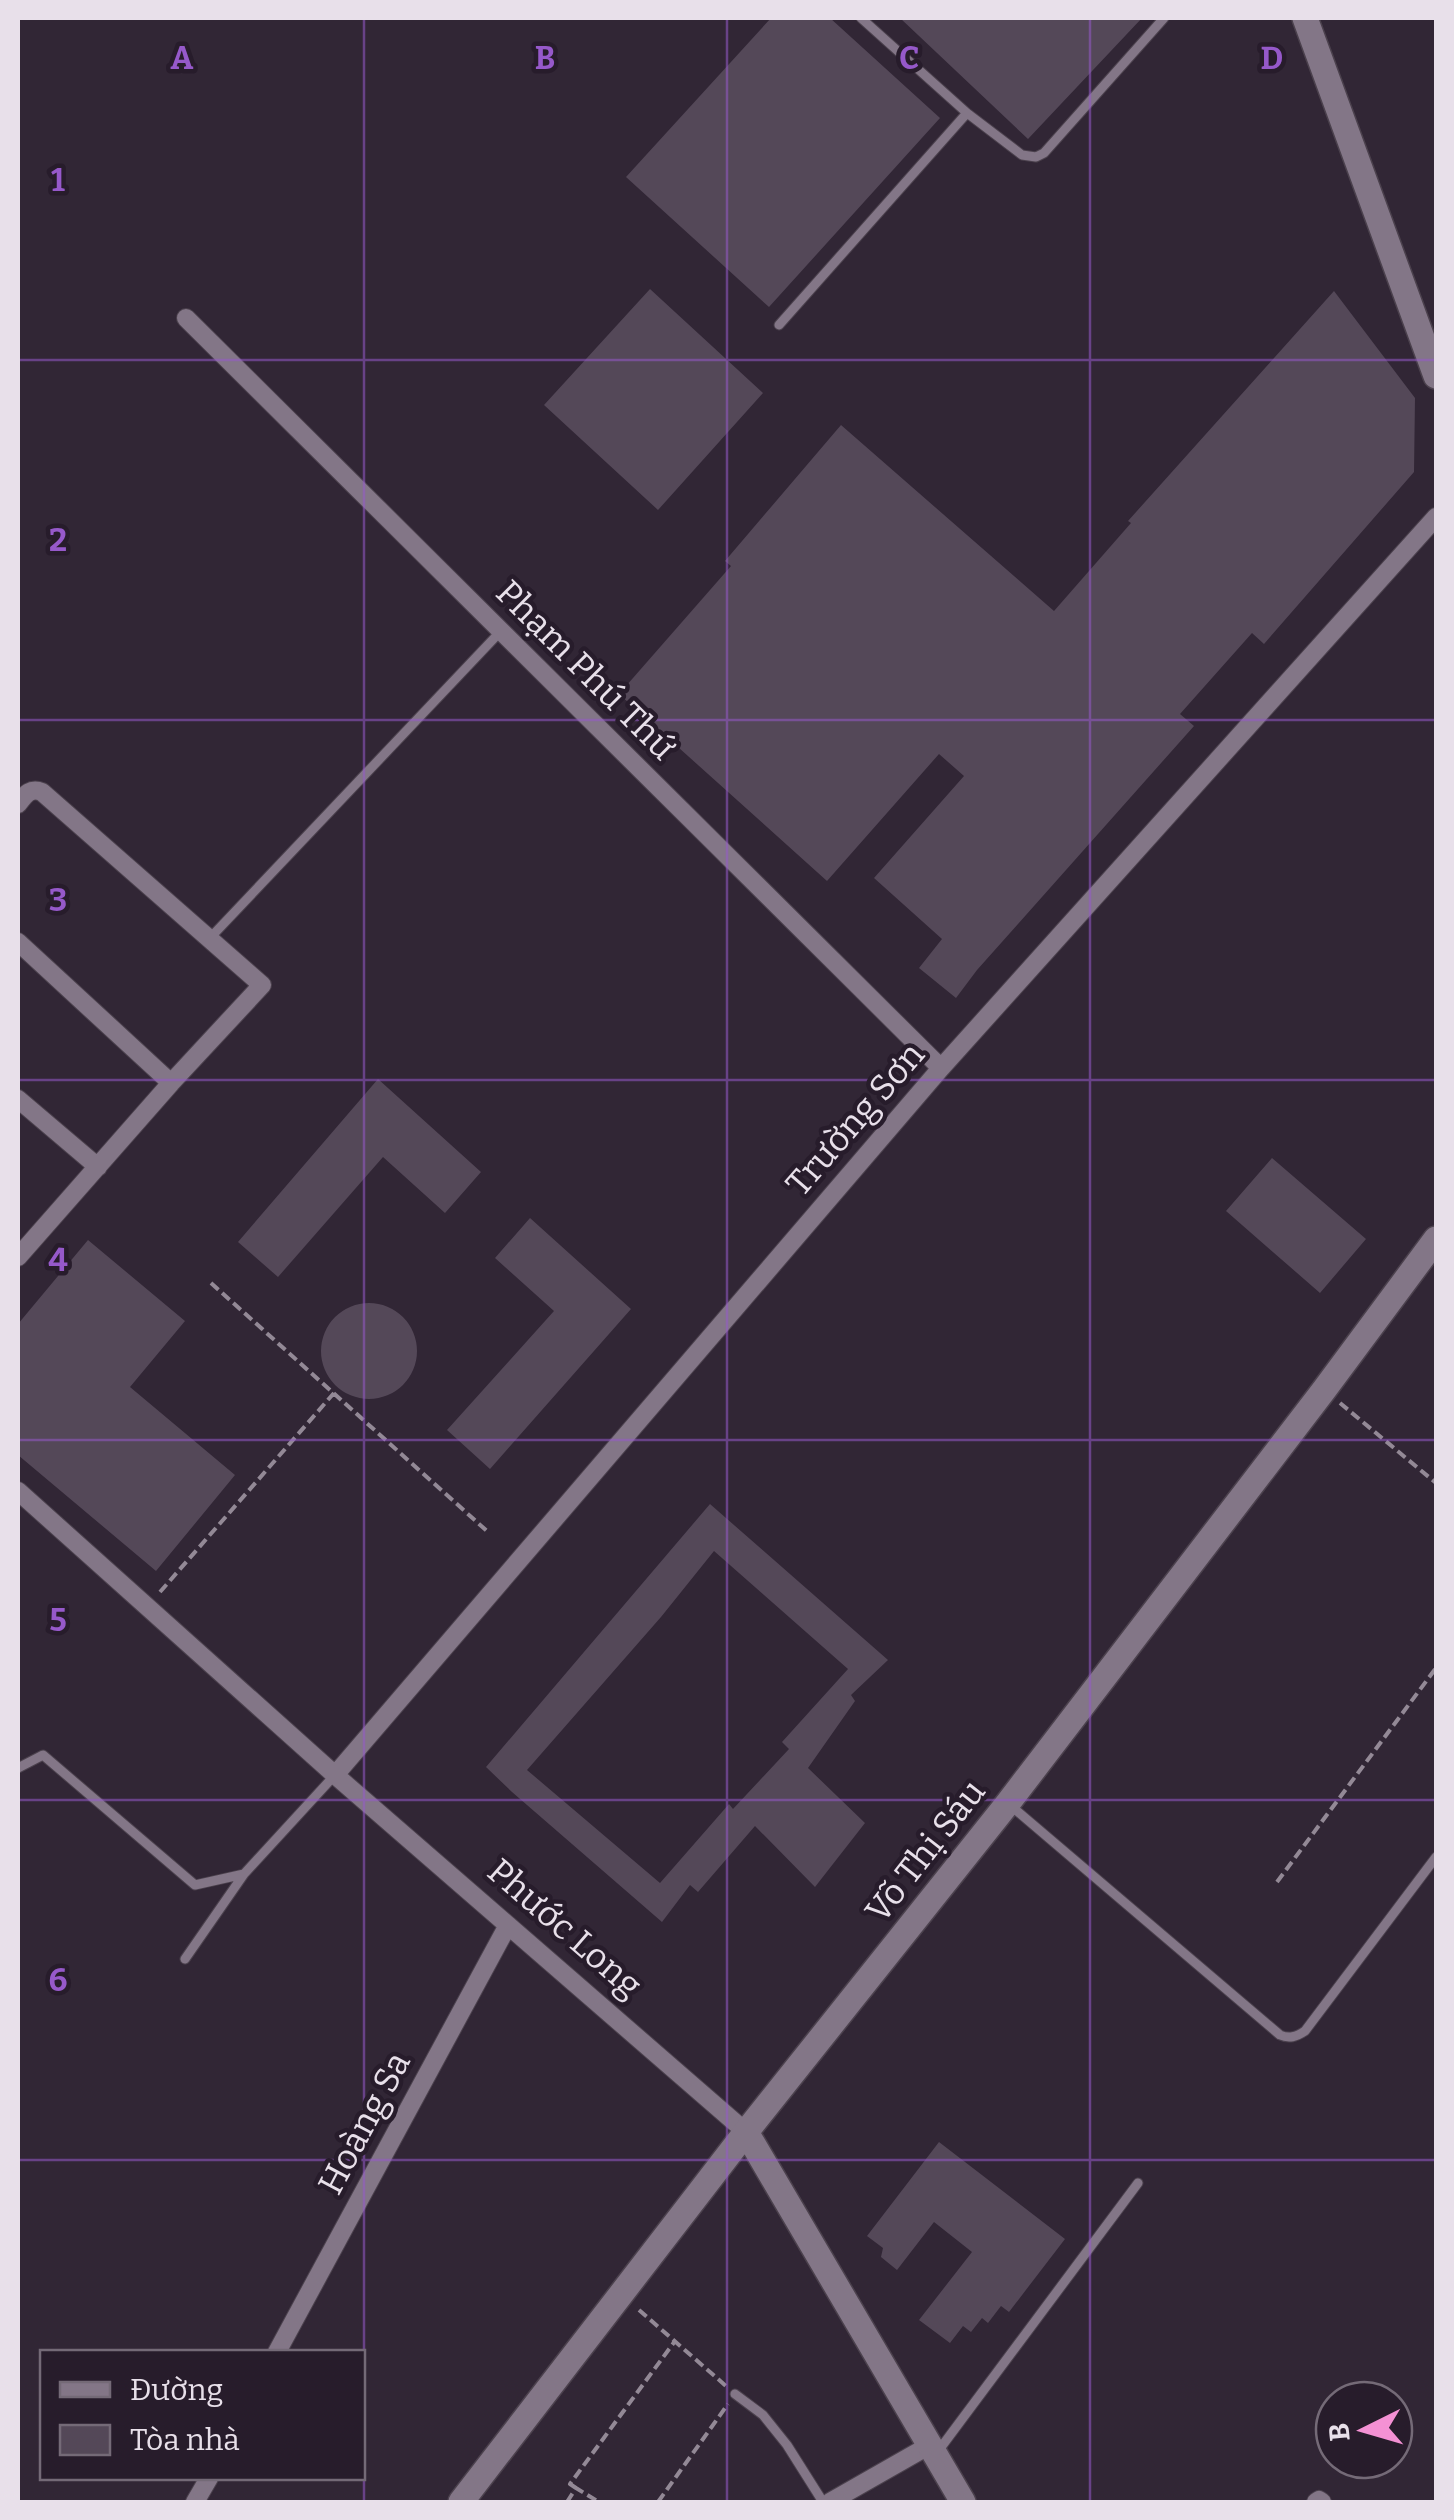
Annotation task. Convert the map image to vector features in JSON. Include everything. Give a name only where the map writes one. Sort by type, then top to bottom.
[{"type":"main road","points":[[1305,18],[1436,376]]},
{"type":"main road","name":"Võ Thị Sáu","points":[[462,2502],[746,2132],[1008,1804],[1436,1238]]},
{"type":"main road","name":"Phước Long","points":[[746,2132],[964,2502]]},
{"type":"street","name":"Phạm Phú Thứ","points":[[186,318],[941,1068]]},
{"type":"street","name":"Trường Sơn","points":[[335,1775],[941,1068],[1436,517]]},
{"type":"street","points":[[18,804],[29,791],[42,792],[262,985],[18,1256]]},
{"type":"street","points":[[18,942],[171,1084]]},
{"type":"street","points":[[18,1100],[98,1168]]},
{"type":"street","name":"Phước Long","points":[[18,1491],[335,1775],[746,2132]]},
{"type":"street","name":"Hoàng Sa","points":[[278,2350],[508,1926]]},
{"type":"street","points":[[826,2502],[932,2450]]},
{"type":"street","points":[[196,2502],[208,2480]]},
{"type":"lane","points":[[861,18],[967,113],[1022,155],[1036,157],[1044,153],[1164,18]]},
{"type":"lane","points":[[779,325],[967,113]]},
{"type":"lane","points":[[210,938],[500,631]]},
{"type":"lane","points":[[18,1768],[43,1755],[196,1885],[244,1874]]},
{"type":"lane","points":[[184,1959],[244,1874],[335,1775]]},
{"type":"lane","points":[[1008,1804],[1286,2038],[1305,2031],[1436,1858]]},
{"type":"lane","points":[[932,2450],[1138,2183]]},
{"type":"lane","points":[[735,2394],[763,2415],[826,2502]]},
{"type":"path","points":[[212,1283],[488,1532]]},
{"type":"path","points":[[1324,1390],[1436,1482]]},
{"type":"path","points":[[148,1607],[334,1393]]},
{"type":"path","points":[[1277,1882],[1436,1668]]},
{"type":"path","points":[[622,2294],[735,2394],[658,2502]]},
{"type":"path","points":[[599,2502],[570,2484],[675,2341]]},
{"type":"path","points":[[567,2502],[576,2488]]},
{"type":"building","points":[[771,18],[830,18],[940,118],[769,307],[626,177]]},
{"type":"building","points":[[900,18],[1142,18],[1028,139]]},
{"type":"building","points":[[650,289],[763,393],[658,510],[544,405]]},
{"type":"building","points":[[1334,291],[1415,398],[1414,472],[1264,644],[1252,633],[1180,714],[1194,726],[956,998],[919,968],[942,939],[874,878],[964,776],[939,754],[827,881],[619,694],[731,566],[725,561],[841,425],[1054,611],[1131,523],[1128,521]]},
{"type":"building","points":[[378,1079],[481,1172],[445,1213],[383,1157],[278,1277],[238,1242]]},
{"type":"building","points":[[1272,1158],[1366,1239],[1320,1293],[1226,1211]]},
{"type":"building","points":[[530,1218],[631,1309],[490,1469],[447,1430],[554,1311],[495,1258]]},
{"type":"building","points":[[88,1240],[185,1321],[130,1387],[235,1475],[156,1571],[18,1455],[18,1324]]},
{"type":"building","points":[[369,1303],[387,1307],[403,1317],[413,1333],[417,1351],[413,1369],[403,1385],[387,1395],[369,1399],[351,1395],[335,1385],[325,1369],[321,1351],[325,1333],[335,1317],[351,1307]]},
{"type":"building","points":[[710,1504],[888,1660],[851,1695],[855,1701],[808,1768],[865,1823],[815,1887],[755,1826],[698,1892],[690,1885],[662,1922],[486,1767]],"holes":[[[714,1551],[848,1669],[782,1742],[789,1749],[733,1809],[729,1804],[660,1883],[527,1770]]]},
{"type":"building","points":[[939,2142],[1065,2239],[1009,2312],[1001,2306],[988,2323],[982,2318],[971,2332],[963,2326],[950,2343],[919,2320],[972,2252],[934,2222],[897,2270],[881,2257],[883,2248],[867,2236]]}]
